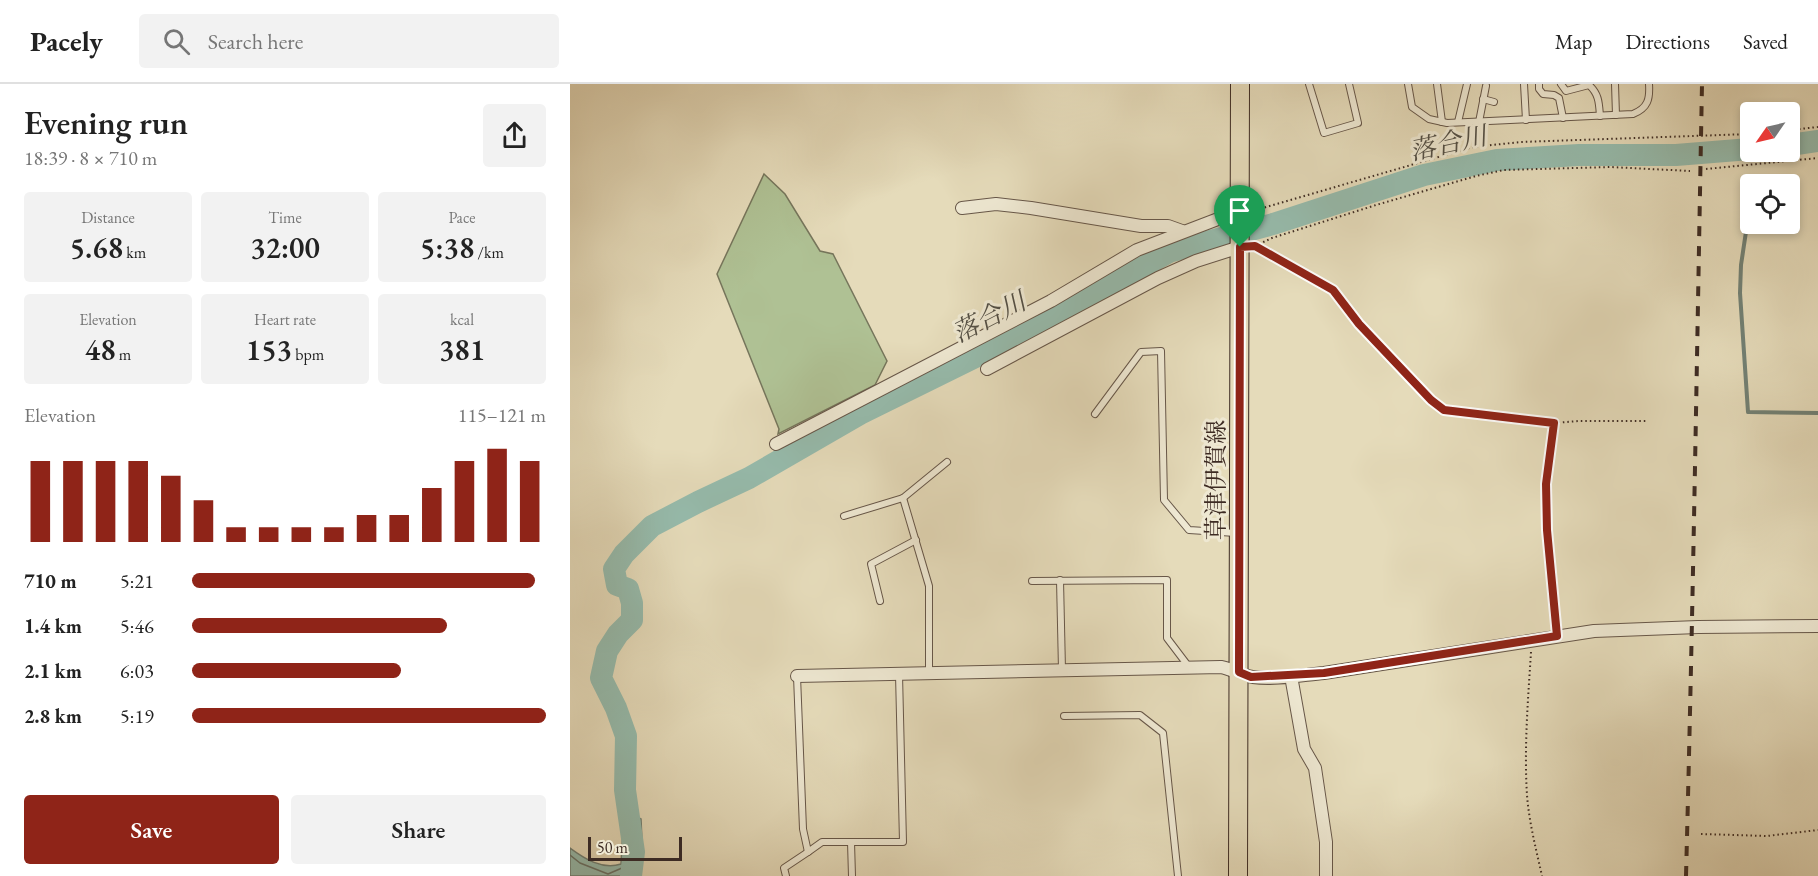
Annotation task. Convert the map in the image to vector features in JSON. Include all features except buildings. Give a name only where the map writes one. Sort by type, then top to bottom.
[{"type":"main road","name":"草津伊賀線","points":[[1238,876],[1240,533],[1245,245],[1240,217],[1240,84]]},
{"type":"street","points":[[962,208],[996,204],[1141,226],[1168,226],[1182,231]]},
{"type":"street","points":[[776,444],[1051,301],[1137,250],[1231,214],[1240,217]]},
{"type":"street","points":[[987,369],[1158,278],[1196,261],[1245,245]]},
{"type":"street","points":[[797,676],[1221,667],[1251,677],[1291,676],[1324,673],[1594,631],[1818,626]]},
{"type":"street","points":[[1291,676],[1304,749],[1315,768],[1326,842],[1326,876]]},
{"type":"lane","points":[[1309,84],[1324,133],[1358,123],[1349,84]]},
{"type":"lane","points":[[1408,84],[1412,106],[1429,119],[1458,123],[1633,114],[1642,111],[1650,97],[1649,84]]},
{"type":"lane","points":[[1437,84],[1442,122]]},
{"type":"lane","points":[[1524,84],[1526,120]]},
{"type":"lane","points":[[1539,84],[1539,90],[1543,94],[1554,94],[1559,98],[1563,118]]},
{"type":"lane","points":[[1561,84],[1566,91],[1589,85],[1596,90],[1600,116]]},
{"type":"lane","points":[[1615,84],[1616,115]]},
{"type":"lane","points":[[1458,123],[1465,85]]},
{"type":"lane","points":[[1479,122],[1486,86]]},
{"type":"lane","points":[[1483,99],[1494,102]]},
{"type":"lane","points":[[1095,414],[1141,352],[1161,351],[1164,500],[1189,530],[1240,533]]},
{"type":"lane","points":[[844,516],[903,498],[947,462]]},
{"type":"lane","points":[[903,498],[929,586],[929,673]]},
{"type":"lane","points":[[880,601],[872,564],[916,540]]},
{"type":"lane","points":[[1060,580],[1062,671]]},
{"type":"lane","points":[[1032,581],[1167,580],[1167,638],[1190,668]]},
{"type":"lane","points":[[786,876],[784,868],[822,842],[903,842],[899,674]]},
{"type":"lane","points":[[797,676],[803,829],[808,852]]},
{"type":"lane","points":[[1064,716],[1140,715],[1163,733],[1178,876]]},
{"type":"lane","points":[[851,842],[852,876]]},
{"type":"path","points":[[1800,129],[1818,127]]},
{"type":"path","points":[[1240,217],[1473,147],[1521,142],[1740,134]]},
{"type":"path","points":[[1706,169],[1818,158]]},
{"type":"path","points":[[1245,245],[1476,176],[1504,170],[1610,167],[1690,171]]},
{"type":"path","points":[[1245,245],[1333,290],[1367,332],[1431,400],[1444,410],[1554,423],[1648,421]]},
{"type":"path","points":[[1554,423],[1546,484],[1547,530],[1557,636]]},
{"type":"path","points":[[1531,640],[1526,747],[1527,795],[1531,830],[1542,876]]},
{"type":"path","points":[[1701,834],[1767,836],[1818,830]]},
{"type":"shaded area","points":[[764,174],[785,194],[820,251],[833,254],[887,361],[875,385],[778,434],[779,429],[717,274]]},
{"type":"water","points":[[622,791],[627,793],[632,812],[641,819],[642,841],[637,852],[638,876],[570,876],[570,848],[600,864],[607,866],[621,864],[624,810]]},
{"type":"waterway","name":"落合川","points":[[1800,144],[1818,141]]},
{"type":"waterway","name":"落合川","points":[[631,876],[634,852],[625,790],[626,736],[616,708],[601,678],[607,651],[618,634],[632,620],[632,603],[628,589],[617,585],[614,569],[624,554],[652,526],[749,478],[860,414],[1006,342],[1169,252],[1273,224],[1424,175],[1497,160],[1579,155],[1676,155],[1740,150]]},
{"type":"waterway","points":[[1746,234],[1740,293],[1748,412],[1818,413]]},
{"type":"railway","points":[[1686,876],[1702,84]]},
{"type":"route","points":[[1255,246],[1273,254],[1333,290],[1359,324],[1431,400],[1444,410],[1554,423],[1546,484],[1547,530],[1557,636],[1324,673],[1251,677],[1239,672],[1240,247],[1255,246]]}]
